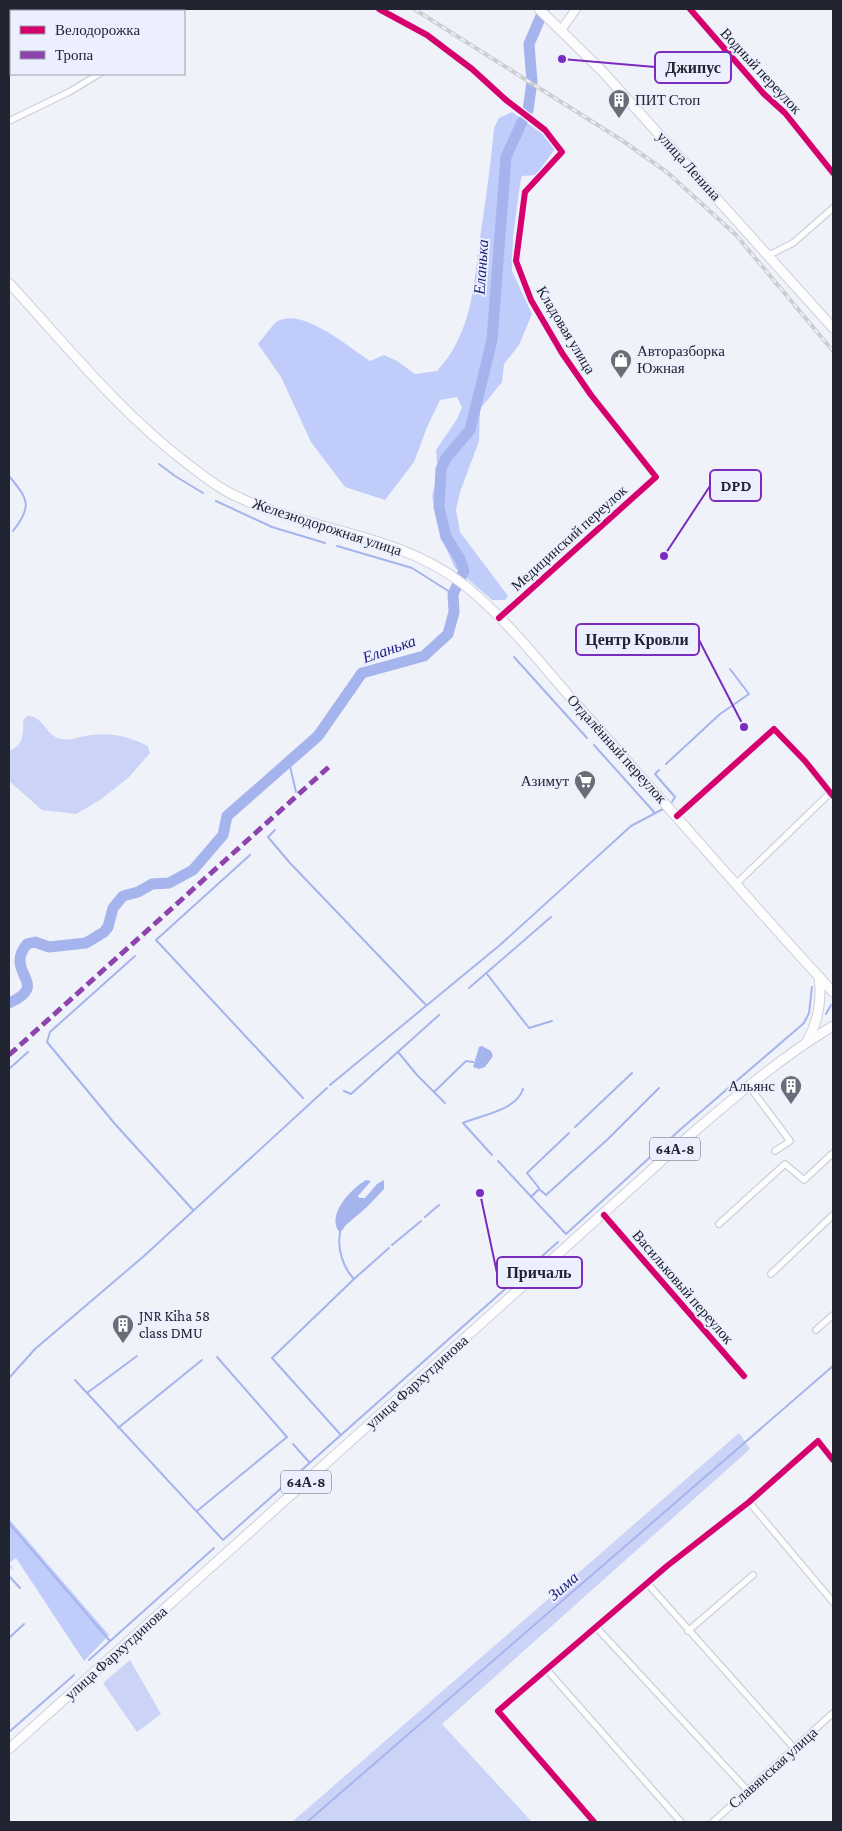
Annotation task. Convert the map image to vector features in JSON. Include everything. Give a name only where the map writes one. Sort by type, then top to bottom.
[{"type":"main road","name":"улица Ленина","points":[[539,9],[603,72],[832,324]]},
{"type":"main road","name":"Железнодорожная улица","points":[[9,283],[113,396],[165,447],[214,484],[270,511],[400,549],[444,571],[476,595],[499,618]]},
{"type":"main road","name":"Отдалённый переулок","points":[[499,618],[833,992]]},
{"type":"main road","points":[[807,1042],[817,1018],[820,989],[819,976]]},
{"type":"main road","name":"улица Фархутдинова","points":[[9,1749],[749,1086],[807,1042],[833,1026]]},
{"type":"street","name":"Кладовая улица","points":[[379,9],[427,35],[472,69],[506,100],[545,130],[562,152],[525,192],[516,261],[531,300],[562,353],[591,395],[656,477]]},
{"type":"street","points":[[561,30],[576,9]]},
{"type":"street","name":"Водный переулок","points":[[690,9],[764,94],[785,113],[833,173]]},
{"type":"street","points":[[9,121],[68,92],[97,75]]},
{"type":"street","points":[[769,255],[793,243],[833,208]]},
{"type":"street","name":"Медицинский переулок","points":[[499,618],[656,477]]},
{"type":"street","points":[[677,816],[774,729],[805,761],[832,794],[736,884]]},
{"type":"street","points":[[749,1086],[790,1141],[775,1151]]},
{"type":"street","points":[[719,1224],[785,1164],[804,1180],[833,1153]]},
{"type":"street","points":[[771,1274],[833,1214]]},
{"type":"street","name":"Васильковый переулок","points":[[604,1215],[744,1376]]},
{"type":"street","points":[[816,1330],[833,1315]]},
{"type":"street","points":[[594,1822],[498,1711],[647,1583],[749,1502],[818,1442],[833,1460]]},
{"type":"street","points":[[749,1502],[833,1602]]},
{"type":"street","points":[[688,1631],[753,1575]]},
{"type":"street","points":[[647,1583],[794,1748]]},
{"type":"street","points":[[596,1627],[748,1791]]},
{"type":"street","points":[[547,1670],[681,1822]]},
{"type":"street","name":"Славянская улица","points":[[713,1822],[833,1713]]},
{"type":"shaded area","points":[[512,112],[548,138],[555,149],[536,175],[522,176],[513,237],[512,271],[532,314],[519,345],[504,364],[502,382],[480,409],[479,441],[460,492],[456,510],[460,532],[508,596],[505,600],[492,600],[455,568],[440,535],[432,496],[438,473],[436,450],[457,419],[462,407],[457,397],[440,400],[427,427],[414,462],[385,500],[345,487],[311,442],[281,377],[258,344],[278,321],[288,318],[313,324],[339,339],[370,361],[384,355],[397,361],[415,374],[437,371],[449,356],[458,340],[470,306],[494,128],[499,118]]},
{"type":"shaded area","points":[[27,716],[37,719],[52,734],[61,739],[98,734],[113,735],[135,740],[148,746],[150,753],[128,778],[100,800],[76,814],[42,810],[9,781],[9,751],[20,743],[23,735],[23,720]]},
{"type":"shaded area","points":[[482,1046],[491,1051],[493,1056],[485,1067],[479,1069],[473,1067],[479,1047]]},
{"type":"shaded area","points":[[366,1180],[371,1181],[358,1196],[359,1198],[365,1198],[377,1184],[384,1180],[384,1189],[340,1233],[336,1226],[338,1211],[347,1196]]},
{"type":"shaded area","points":[[739,1433],[750,1449],[442,1724],[532,1822],[292,1822]]},
{"type":"shaded area","points":[[9,1519],[109,1635],[84,1661],[16,1558],[9,1563]]},
{"type":"shaded area","points":[[130,1660],[161,1714],[137,1732],[103,1683]]},
{"type":"waterway","name":"Еланька","points":[[528,110],[532,82],[529,44],[544,9]]},
{"type":"waterway","name":"Еланька","points":[[9,1003],[27,990],[27,984],[20,963],[21,954],[27,944],[35,942],[49,947],[86,943],[104,932],[108,927],[113,908],[123,896],[138,892],[152,884],[169,883],[193,870],[223,835],[227,816],[318,736],[362,673],[424,656],[448,634],[454,612],[453,594],[464,571],[460,559],[446,537],[439,507],[441,469],[446,458],[470,430],[492,340],[506,157],[522,122]]},
{"type":"waterway","points":[[159,464],[203,493]]},
{"type":"waterway","points":[[9,476],[24,497],[26,503],[26,509],[13,531]]},
{"type":"waterway","points":[[216,501],[272,527],[325,543]]},
{"type":"waterway","points":[[337,546],[412,568],[453,594]]},
{"type":"waterway","points":[[514,657],[587,738]]},
{"type":"waterway","points":[[666,764],[720,714],[749,694],[730,669]]},
{"type":"waterway","points":[[594,745],[654,812]]},
{"type":"waterway","points":[[289,762],[296,792]]},
{"type":"waterway","points":[[659,770],[655,774],[675,797],[672,802]]},
{"type":"waterway","points":[[330,1085],[500,945],[631,826],[663,809]]},
{"type":"waterway","points":[[275,830],[268,837],[290,863],[425,1004]]},
{"type":"waterway","points":[[250,855],[156,940],[303,1098]]},
{"type":"waterway","points":[[469,988],[551,917]]},
{"type":"waterway","points":[[135,956],[50,1032],[47,1042],[115,1124],[193,1210]]},
{"type":"waterway","points":[[487,974],[529,1028],[552,1021]]},
{"type":"waterway","points":[[498,1161],[566,1234],[682,1128],[804,1023],[809,1013],[812,987]]},
{"type":"waterway","points":[[826,1014],[831,1005]]},
{"type":"waterway","points":[[344,1091],[351,1094],[439,1015]]},
{"type":"waterway","points":[[9,1069],[28,1052]]},
{"type":"waterway","points":[[398,1052],[417,1075],[445,1103]]},
{"type":"waterway","points":[[434,1092],[466,1061],[473,1062]]},
{"type":"waterway","points":[[575,1127],[632,1073]]},
{"type":"waterway","points":[[9,1378],[35,1349],[144,1256],[327,1088]]},
{"type":"waterway","points":[[531,1197],[539,1189],[546,1195],[608,1139],[659,1088]]},
{"type":"waterway","points":[[492,1155],[463,1123],[506,1107],[519,1096],[523,1089]]},
{"type":"waterway","points":[[539,1188],[527,1173],[569,1133]]},
{"type":"waterway","points":[[425,1217],[439,1205]]},
{"type":"waterway","points":[[392,1245],[421,1221]]},
{"type":"waterway","points":[[340,1233],[339,1245],[342,1257],[354,1279]]},
{"type":"waterway","points":[[75,1380],[223,1540],[558,1242]]},
{"type":"waterway","points":[[340,1434],[272,1358],[389,1248]]},
{"type":"waterway","points":[[87,1393],[137,1356]]},
{"type":"waterway","points":[[197,1511],[287,1437],[217,1357]]},
{"type":"waterway","points":[[118,1428],[202,1360]]},
{"type":"waterway","name":"Зима","points":[[307,1822],[833,1366]]},
{"type":"waterway","points":[[293,1444],[309,1462]]},
{"type":"waterway","points":[[9,1523],[110,1641]]},
{"type":"waterway","points":[[89,1660],[214,1548]]},
{"type":"waterway","points":[[9,1576],[20,1588]]},
{"type":"waterway","points":[[9,1638],[24,1624]]},
{"type":"waterway","points":[[9,1732],[74,1675]]},
{"type":"railway","points":[[414,9],[623,141],[668,173],[736,235],[833,351]]},
{"type":"marked path","points":[[9,1055],[331,765]]},
{"type":"cycle path","points":[[379,9],[427,35],[472,69],[506,100],[545,130],[562,152],[525,192],[516,261],[531,300],[562,353],[591,395],[656,477],[499,618]]},
{"type":"cycle path","points":[[690,9],[764,94],[785,113],[833,173]]},
{"type":"cycle path","points":[[677,816],[774,729],[805,761],[833,796]]},
{"type":"cycle path","points":[[604,1215],[744,1376]]},
{"type":"cycle path","points":[[594,1822],[498,1711],[667,1566],[749,1502],[818,1441],[833,1460]]},
{"type":"place","name":"Джипус","points":[[562,59]]},
{"type":"place","name":"ПИТ Стоп","points":[[619,119]]},
{"type":"place","name":"Авторазборка Южная","points":[[621,379]]},
{"type":"place","name":"DPD","points":[[664,556]]},
{"type":"place","name":"Центр Кровли","points":[[744,727]]},
{"type":"place","name":"Азимут","points":[[585,800]]},
{"type":"place","name":"Альянс","points":[[791,1105]]},
{"type":"place","name":"Причаль","points":[[480,1193]]},
{"type":"place","name":"JNR Kiha 58 class DMU","points":[[123,1344]]}]
